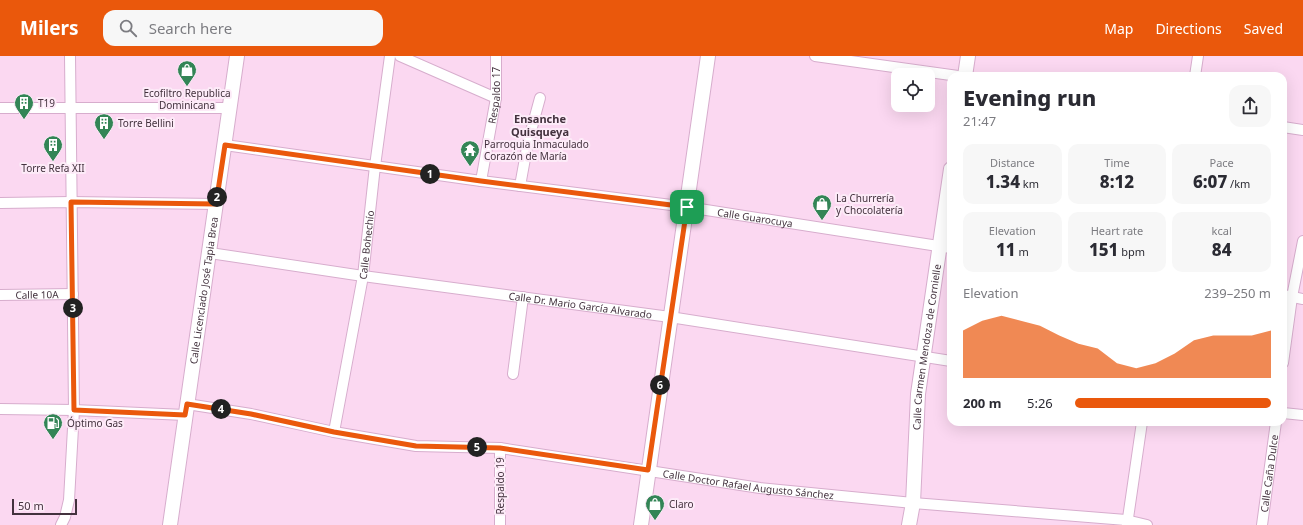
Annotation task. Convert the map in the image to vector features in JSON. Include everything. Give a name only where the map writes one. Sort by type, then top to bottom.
[{"type":"street","points":[[60,525],[65,517],[69,500],[74,410],[70,56]]},
{"type":"street","name":"Calle Licenciado José Tapia Brea","points":[[170,525],[237,56]]},
{"type":"street","name":"Calle Bohechío","points":[[334,432],[363,276],[375,166],[390,56]]},
{"type":"street","points":[[400,56],[496,98]]},
{"type":"street","name":"Respaldo 17","points":[[481,181],[496,98],[496,56]]},
{"type":"street","points":[[641,525],[708,56]]},
{"type":"street","points":[[815,56],[947,74]]},
{"type":"street","points":[[966,72],[968,56]]},
{"type":"street","points":[[1196,72],[1198,56]]},
{"type":"street","points":[[520,186],[528,142],[540,98]]},
{"type":"street","points":[[0,108],[230,108]]},
{"type":"street","points":[[1287,128],[1303,130]]},
{"type":"street","name":"Calle Guarocuya","points":[[225,145],[481,181],[687,207],[945,248]]},
{"type":"street","points":[[0,203],[71,202],[216,204]]},
{"type":"street","name":"Calle Carmen Mendoza de Cornielle","points":[[909,525],[913,503],[918,394],[923,356],[945,248],[947,222]]},
{"type":"street","points":[[1303,241],[1287,296],[1303,298]]},
{"type":"street","name":"Calle Dr. Mario García Alvarado","points":[[210,253],[363,276],[670,317],[947,360]]},
{"type":"street","name":"Calle 10A","points":[[0,295],[73,294]]},
{"type":"street","points":[[513,374],[523,297]]},
{"type":"street","name":"Calle Doctor Rafael Augusto Sánchez","points":[[0,409],[186,409],[266,417],[334,432],[416,446],[500,448],[760,488],[1147,525]]},
{"type":"street","points":[[1287,414],[1303,416]]},
{"type":"street","points":[[1128,523],[1141,426]]},
{"type":"street","name":"Calle Caña Dulce","points":[[1262,525],[1273,426]]},
{"type":"street","name":"Respaldo 19","points":[[500,448],[500,525]]},
{"type":"place","name":"Ecofiltro Republica Dominicana","points":[[187,87]]},
{"type":"place","name":"T19","points":[[24,120]]},
{"type":"place","name":"Torre Bellini","points":[[104,140]]},
{"type":"place","name":"Torre Refa XII","points":[[53,162]]},
{"type":"place","name":"Parroquia Inmaculado Corazón de María","points":[[470,167]]},
{"type":"place","name":"La Churrería y Chocolatería","points":[[822,221]]},
{"type":"place","name":"Óptimo Gas","points":[[53,440]]},
{"type":"place","name":"Claro","points":[[655,521]]},
{"type":"district","name":"Ensanche Quisqueya","points":[[540,124]]},
{"type":"route","points":[[225,145],[481,181],[687,207],[648,470],[500,448],[416,446],[334,432],[251,414],[187,404],[185,415],[74,410],[71,202],[216,204],[225,145]]}]
